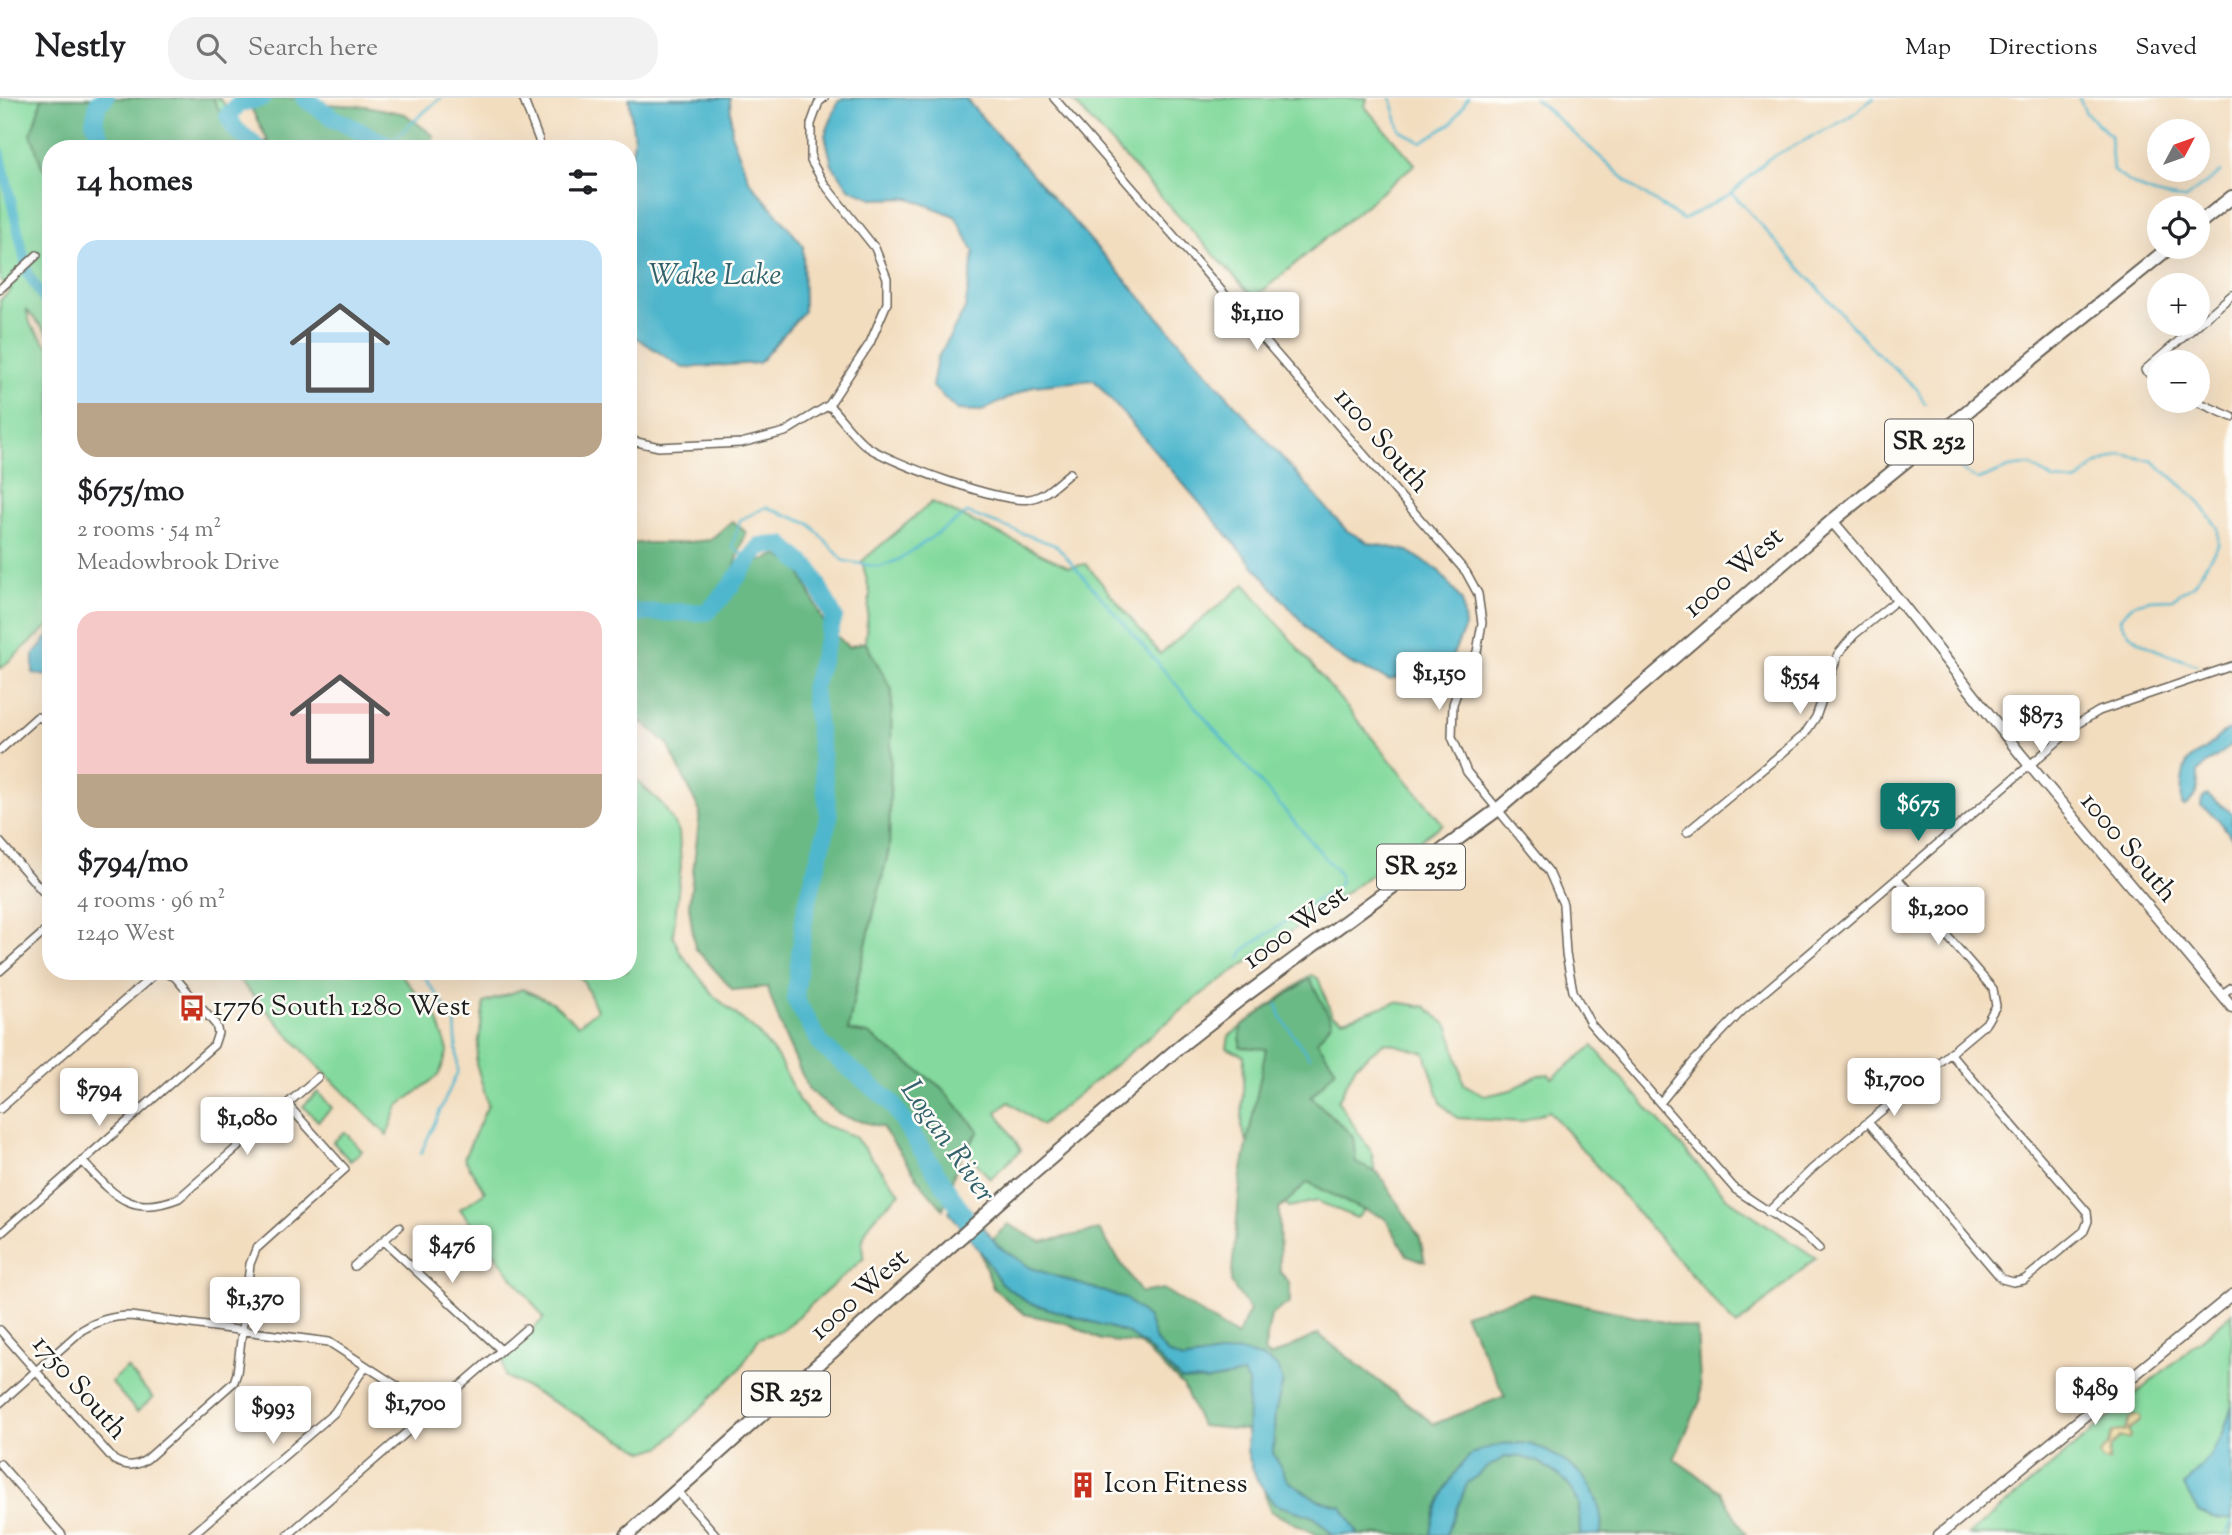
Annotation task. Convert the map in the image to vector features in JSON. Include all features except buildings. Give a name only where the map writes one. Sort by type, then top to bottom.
[{"type":"main road","points":[[2210,214],[2232,197]]},
{"type":"main road","name":"1000 West","points":[[627,1535],[1001,1201],[1184,1043],[1497,810],[1832,521],[2155,259]]},
{"type":"street","points":[[523,98],[539,140]]},
{"type":"street","points":[[637,442],[659,447],[741,443],[785,432],[829,405],[870,343],[887,303],[887,278],[875,248],[825,185],[811,161],[811,124],[819,102],[824,98]]},
{"type":"street","name":"1100 South","points":[[1054,98],[1466,572],[1478,594],[1482,623],[1477,652],[1453,704],[1452,737],[1467,772],[1497,810]]},
{"type":"street","points":[[0,289],[37,255]]},
{"type":"street","points":[[2168,350],[2232,295]]},
{"type":"street","points":[[829,405],[866,445],[915,470],[1009,499],[1028,500],[1043,495],[1070,473]]},
{"type":"street","points":[[2210,407],[2232,417]]},
{"type":"street","name":"1000 South","points":[[1832,521],[1898,599],[2029,765],[2232,1006]]},
{"type":"street","points":[[1687,832],[1804,735],[1816,717],[1838,654],[1854,635],[1898,599]]},
{"type":"street","points":[[1660,1103],[1695,1060],[1742,1011],[2079,723],[2099,711],[2232,666]]},
{"type":"street","points":[[0,750],[37,717],[42,718]]},
{"type":"street","points":[[1497,810],[1549,872],[1563,904],[1566,954],[1573,991],[1590,1023],[1735,1189],[1808,1238],[1819,1249]]},
{"type":"street","points":[[0,842],[42,891]]},
{"type":"street","points":[[1768,1212],[1812,1169],[1986,1023],[1996,1006],[1993,989],[1898,879]]},
{"type":"street","points":[[0,971],[42,934]]},
{"type":"street","points":[[0,1109],[148,980]]},
{"type":"street","points":[[0,1234],[214,1045],[218,1033],[212,1019],[178,980]]},
{"type":"street","points":[[2222,995],[2232,987]]},
{"type":"street","points":[[1868,1122],[2002,1279],[2013,1282],[2024,1280],[2084,1231],[2088,1222],[2087,1212],[1950,1053]]},
{"type":"street","points":[[82,1161],[116,1197],[137,1204],[157,1205],[179,1198],[318,1077]]},
{"type":"street","points":[[242,1330],[250,1264],[256,1249],[345,1169],[287,1104]]},
{"type":"street","points":[[354,1266],[400,1227]]},
{"type":"street","points":[[384,1241],[500,1349]]},
{"type":"street","points":[[1940,1535],[2232,1295]]},
{"type":"street","points":[[0,1404],[82,1330],[97,1321],[114,1316],[320,1339],[329,1342],[397,1386],[424,1415]]},
{"type":"street","points":[[288,1535],[526,1329]]},
{"type":"street","name":"1750 South","points":[[0,1330],[114,1460],[132,1466],[147,1459],[234,1382],[242,1330]]},
{"type":"street","points":[[192,1535],[334,1413],[365,1367]]},
{"type":"street","points":[[0,1464],[62,1535]]},
{"type":"street","points":[[677,1491],[716,1535]]},
{"type":"green space","points":[[0,98],[219,98],[256,140],[42,140],[42,327],[26,309],[31,326],[42,339],[42,632],[0,669],[0,300],[11,290],[0,280]]},
{"type":"green space","points":[[42,98],[213,98],[229,132],[258,140],[42,140],[42,167],[31,134]]},
{"type":"green space","points":[[248,98],[317,98],[322,104],[366,106],[405,114],[434,136],[432,140],[267,140]]},
{"type":"green space","points":[[1070,98],[1367,98],[1365,107],[1415,164],[1254,298]]},
{"type":"green space","points":[[932,502],[1069,567],[1086,564],[1160,654],[1245,584],[1443,824],[1203,993],[1041,1125],[1009,1102],[997,1112],[1021,1150],[990,1179],[966,1150],[979,1131],[848,1032],[857,982],[889,849],[892,690],[865,642],[870,593],[862,561]]},
{"type":"green space","points":[[732,521],[746,532],[733,571],[777,555],[798,567],[824,623],[848,647],[865,642],[892,690],[889,849],[848,1031],[868,1034],[941,1087],[979,1131],[958,1162],[943,1209],[924,1187],[882,1127],[842,1116],[809,1090],[785,1037],[767,987],[733,990],[695,948],[689,906],[700,812],[668,744],[643,722],[637,728],[637,543],[710,540]]},
{"type":"green space","points":[[637,781],[663,805],[679,832],[681,865],[673,936],[680,952],[714,996],[757,1032],[778,1058],[799,1101],[818,1123],[854,1136],[900,1193],[878,1214],[867,1230],[863,1238],[864,1258],[781,1331],[759,1338],[740,1369],[663,1446],[645,1452],[505,1376],[503,1359],[544,1318],[460,1209],[485,1192],[464,1158],[488,1105],[476,1063],[484,1003],[522,989],[552,1002],[578,1025],[597,1010],[583,980],[637,980]]},
{"type":"green space","points":[[1311,975],[1318,978],[1332,1015],[1344,1020],[1396,1002],[1426,1007],[1449,1027],[1464,1084],[1485,1096],[1511,1090],[1538,1075],[1549,1074],[1552,1078],[1593,1046],[1726,1197],[1816,1258],[1736,1326],[1549,1111],[1521,1122],[1457,1118],[1441,1103],[1425,1053],[1385,1042],[1356,1065],[1338,1101],[1372,1153],[1378,1195],[1357,1218],[1317,1201],[1289,1207],[1259,1176],[1242,1128],[1244,1056],[1227,1048],[1229,1036]]},
{"type":"green space","points":[[1310,979],[1332,1022],[1317,1041],[1336,1069],[1311,1097],[1353,1136],[1356,1163],[1379,1174],[1420,1238],[1425,1262],[1407,1255],[1385,1218],[1350,1204],[1308,1182],[1279,1209],[1280,1272],[1289,1282],[1290,1302],[1271,1315],[1264,1353],[1270,1357],[1318,1334],[1434,1424],[1505,1396],[1464,1314],[1532,1294],[1697,1329],[1701,1399],[1674,1459],[1720,1491],[1746,1535],[1317,1535],[1270,1511],[1246,1430],[1201,1426],[1184,1387],[1140,1344],[1101,1340],[1067,1323],[1024,1314],[993,1288],[980,1252],[1008,1224],[1041,1242],[1099,1230],[1141,1293],[1163,1289],[1237,1336],[1250,1310],[1231,1283],[1241,1175],[1266,1049],[1240,1047],[1241,1026]]},
{"type":"green space","points":[[239,980],[405,980],[437,1018],[448,1050],[439,1075],[398,1106],[387,1135],[311,1059]]},
{"type":"green space","points":[[318,1092],[332,1108],[318,1121],[303,1106]]},
{"type":"green space","points":[[345,1132],[362,1151],[350,1161],[333,1142]]},
{"type":"green space","points":[[2232,1313],[2232,1535],[1968,1535],[1981,1525]]},
{"type":"green space","points":[[127,1368],[153,1398],[137,1412],[111,1382]]},
{"type":"sand","points":[[2140,1416],[2140,1421],[2128,1430],[2131,1436],[2128,1439],[2120,1437],[2110,1448],[2109,1462],[2102,1460],[2100,1454],[2109,1445],[2112,1432],[2125,1431],[2130,1417]]},
{"type":"water","name":"Wake Lake","points":[[629,98],[730,98],[732,136],[750,182],[803,245],[804,311],[759,363],[683,368],[637,338],[637,140],[634,140]]},
{"type":"water","points":[[843,98],[965,98],[1346,530],[1369,543],[1408,551],[1439,571],[1462,601],[1465,627],[1450,661],[1390,680],[1349,663],[1320,643],[1094,380],[1033,386],[982,411],[957,410],[932,386],[937,359],[965,309],[974,252],[955,216],[909,198],[875,199],[850,189],[832,165],[825,135],[838,102]]},
{"type":"water","points":[[42,644],[42,675],[33,673],[33,655]]},
{"type":"water","points":[[2232,729],[2232,745],[2198,772],[2195,795],[2185,806],[2182,805],[2182,780],[2188,761]]},
{"type":"water","points":[[2207,795],[2232,813],[2232,838],[2218,819],[2201,806],[2202,799]]},
{"type":"water","points":[[963,1200],[998,1246],[1031,1268],[1126,1299],[1148,1318],[1156,1341],[1167,1353],[1182,1360],[1237,1351],[1261,1357],[1277,1366],[1283,1382],[1275,1413],[1273,1453],[1288,1481],[1318,1500],[1342,1507],[1359,1535],[1333,1535],[1314,1517],[1274,1504],[1256,1478],[1247,1452],[1248,1383],[1243,1374],[1208,1381],[1181,1380],[1146,1346],[1127,1333],[1027,1302],[1000,1282],[983,1255],[949,1212]]},
{"type":"water","points":[[2232,1405],[2232,1520],[2213,1518],[2198,1512],[2184,1486],[2209,1457],[2222,1436]]},
{"type":"water","points":[[1522,1443],[1534,1446],[1580,1473],[1592,1490],[1598,1505],[1600,1535],[1580,1535],[1579,1503],[1566,1481],[1539,1462],[1521,1457],[1505,1457],[1467,1484],[1446,1535],[1431,1535],[1440,1502],[1459,1468],[1474,1453],[1501,1444]]},
{"type":"waterway","name":"Logan River","points":[[102,140],[94,122],[98,103],[105,98]]},
{"type":"waterway","name":"Logan River","points":[[248,140],[235,129],[228,115],[240,103],[263,98]]},
{"type":"waterway","name":"Logan River","points":[[304,98],[335,119],[378,140]]},
{"type":"waterway","points":[[391,140],[440,98]]},
{"type":"waterway","points":[[1391,98],[1400,130],[1421,142],[1452,123],[1468,98]]},
{"type":"waterway","points":[[1534,98],[1635,188],[1683,220],[1732,193],[1768,159],[1845,120],[1874,98]]},
{"type":"waterway","points":[[2079,98],[2086,113],[2110,135],[2113,171],[2131,183],[2156,194],[2185,199],[2221,172]]},
{"type":"waterway","points":[[0,152],[28,274],[42,297]]},
{"type":"waterway","points":[[1732,193],[1875,351],[1917,389],[1925,404]]},
{"type":"waterway","points":[[1952,461],[1978,480],[2009,468],[2030,465],[2054,480],[2076,482],[2096,465],[2121,454],[2153,461],[2196,498],[2218,528],[2218,545],[2194,584],[2172,599],[2134,604],[2120,618],[2124,627],[2140,642],[2197,665]]},
{"type":"waterway","points":[[750,560],[732,547],[740,520],[766,507],[810,524],[844,561],[880,567],[900,559],[967,513],[1057,546],[1340,875],[1339,885],[1244,950],[1240,959]]},
{"type":"waterway","name":"Logan River","points":[[637,613],[707,612],[723,596],[760,546],[782,545],[810,570],[834,617],[813,688],[829,818],[805,912],[795,999],[822,1046],[891,1102],[969,1223]]},
{"type":"waterway","points":[[421,1153],[458,1071],[455,1021],[426,980]]},
{"type":"waterway","points":[[1277,1004],[1282,1019],[1309,1057]]},
{"type":"waterway","points":[[2226,1535],[2232,1522]]},
{"type":"place","name":"1776 South 1280 West","points":[[192,1008]]},
{"type":"place","name":"Icon Fitness","points":[[1083,1485]]}]
